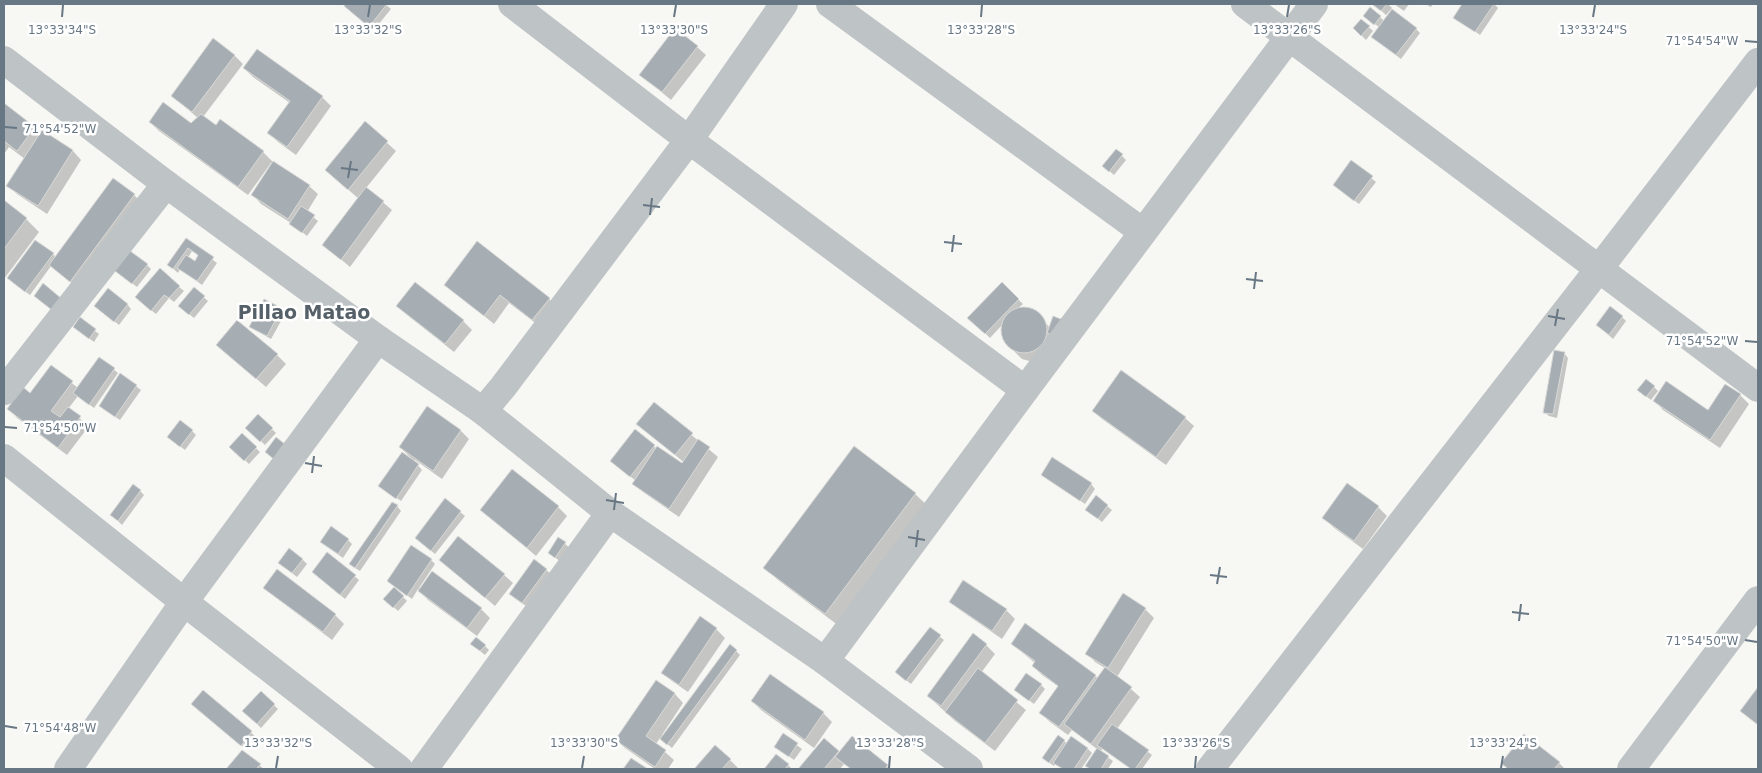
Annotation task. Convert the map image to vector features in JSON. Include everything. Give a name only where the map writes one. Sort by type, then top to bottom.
[{"type":"street","points":[[512,4],[689,140],[1025,390]]},
{"type":"street","points":[[483,411],[689,140],[784,4]]},
{"type":"street","points":[[830,4],[1143,232]]},
{"type":"street","points":[[1245,4],[1758,388]]},
{"type":"street","points":[[825,661],[1314,4]]},
{"type":"street","points":[[4,60],[166,184],[378,338],[483,411],[610,513],[825,661],[969,769]]},
{"type":"street","points":[[1210,769],[1758,62]]},
{"type":"street","points":[[4,391],[166,184]]},
{"type":"street","points":[[68,769],[184,602],[378,338]]},
{"type":"street","points":[[4,458],[184,602],[399,769]]},
{"type":"street","points":[[424,769],[610,513]]},
{"type":"street","points":[[1631,769],[1758,600]]},
{"type":"building","points":[[345,4],[387,4],[369,27],[344,6]]},
{"type":"building","points":[[1374,4],[1387,4],[1381,11]]},
{"type":"building","points":[[1462,4],[1494,4],[1475,32],[1453,18]]},
{"type":"building","points":[[1370,7],[1381,16],[1374,25],[1363,16]]},
{"type":"building","points":[[1392,9],[1417,28],[1396,55],[1371,37]]},
{"type":"building","points":[[1361,19],[1370,26],[1361,36],[1353,28]]},
{"type":"building","points":[[675,28],[698,46],[662,92],[639,75]]},
{"type":"building","points":[[213,38],[235,55],[192,112],[171,96]]},
{"type":"building","points":[[257,49],[323,96],[287,147],[267,133],[290,101],[243,68]]},
{"type":"building","points":[[163,102],[191,123],[201,114],[216,125],[220,119],[264,151],[238,187],[149,122]]},
{"type":"building","points":[[4,103],[35,127],[17,151],[4,141]]},
{"type":"building","points":[[365,121],[388,141],[348,190],[325,170]]},
{"type":"building","points":[[42,130],[73,150],[38,206],[6,186]]},
{"type":"building","points":[[1116,149],[1123,154],[1109,172],[1102,166]]},
{"type":"building","points":[[1351,160],[1373,176],[1354,201],[1333,185]]},
{"type":"building","points":[[273,161],[310,185],[288,219],[251,195]]},
{"type":"building","points":[[113,178],[135,194],[70,282],[49,265]]},
{"type":"building","points":[[366,187],[384,201],[341,260],[322,245]]},
{"type":"building","points":[[4,200],[27,218],[4,249]]},
{"type":"building","points":[[301,206],[315,215],[302,233],[289,224]]},
{"type":"building","points":[[186,238],[214,257],[197,281],[177,268],[186,255],[195,261],[198,255],[188,248],[173,269],[167,265]]},
{"type":"building","points":[[35,240],[54,253],[25,292],[7,278]]},
{"type":"building","points":[[477,241],[550,298],[532,320],[500,295],[484,316],[444,285]]},
{"type":"building","points":[[126,248],[148,264],[132,284],[111,268]]},
{"type":"building","points":[[160,268],[180,286],[169,298],[164,295],[151,311],[135,297]]},
{"type":"building","points":[[415,282],[464,320],[445,344],[396,306]]},
{"type":"building","points":[[1002,282],[1019,299],[985,334],[967,318]]},
{"type":"building","points":[[43,283],[62,299],[53,311],[34,296]]},
{"type":"building","points":[[194,287],[205,296],[189,315],[178,306]]},
{"type":"building","points":[[108,288],[128,304],[114,322],[94,306]]},
{"type":"building","points":[[264,299],[282,308],[267,336],[249,327]]},
{"type":"building","points":[[1610,306],[1623,316],[1609,335],[1596,325]]},
{"type":"building","points":[[1024,307],[1037,311],[1043,317],[1047,330],[1043,343],[1037,349],[1024,353],[1011,349],[1005,343],[1001,330],[1005,317],[1011,311]]},
{"type":"building","points":[[1053,316],[1066,321],[1060,338],[1047,333]]},
{"type":"building","points":[[80,317],[96,329],[89,339],[73,327]]},
{"type":"building","points":[[237,320],[278,354],[256,379],[216,345]]},
{"type":"building","points":[[1554,350],[1565,352],[1553,414],[1543,413]]},
{"type":"building","points":[[99,357],[115,368],[89,405],[73,393]]},
{"type":"building","points":[[51,365],[73,381],[51,411],[60,417],[68,407],[81,416],[58,448],[7,409],[23,387],[30,393]]},
{"type":"building","points":[[1121,370],[1186,417],[1156,457],[1092,411]]},
{"type":"building","points":[[120,373],[137,385],[115,417],[99,406]]},
{"type":"building","points":[[1646,379],[1655,386],[1646,397],[1637,390]]},
{"type":"building","points":[[1666,381],[1708,410],[1725,384],[1741,394],[1710,440],[1653,401]]},
{"type":"building","points":[[654,402],[693,433],[675,455],[636,424]]},
{"type":"building","points":[[427,406],[461,430],[433,471],[399,447]]},
{"type":"building","points":[[258,414],[273,428],[260,442],[245,428]]},
{"type":"building","points":[[180,420],[193,430],[180,447],[167,437]]},
{"type":"building","points":[[635,429],[655,445],[630,477],[610,461]]},
{"type":"building","points":[[242,433],[257,447],[244,461],[229,447]]},
{"type":"building","points":[[276,437],[291,449],[280,464],[265,452]]},
{"type":"building","points":[[698,439],[710,447],[669,509],[632,484],[657,446],[682,463]]},
{"type":"building","points":[[854,446],[916,493],[825,614],[763,568]]},
{"type":"building","points":[[402,452],[419,464],[396,499],[378,486]]},
{"type":"building","points":[[1052,457],[1092,483],[1080,501],[1041,475]]},
{"type":"building","points":[[512,469],[559,506],[527,548],[480,510]]},
{"type":"building","points":[[1347,483],[1379,506],[1354,541],[1322,518]]},
{"type":"building","points":[[133,484],[141,490],[118,521],[110,515]]},
{"type":"building","points":[[1096,495],[1108,505],[1098,519],[1085,510]]},
{"type":"building","points":[[445,498],[461,511],[431,551],[415,538]]},
{"type":"building","points":[[392,502],[398,505],[355,568],[349,564]]},
{"type":"building","points":[[331,526],[349,539],[338,554],[320,542]]},
{"type":"building","points":[[458,536],[505,574],[485,598],[439,560]]},
{"type":"building","points":[[558,537],[566,542],[555,558],[548,553]]},
{"type":"building","points":[[411,545],[432,559],[407,596],[387,581]]},
{"type":"building","points":[[289,548],[303,559],[292,573],[278,563]]},
{"type":"building","points":[[327,552],[356,575],[340,595],[312,572]]},
{"type":"building","points":[[534,559],[547,569],[522,603],[509,594]]},
{"type":"building","points":[[277,569],[336,614],[323,632],[263,588]]},
{"type":"building","points":[[432,571],[482,608],[467,628],[418,591]]},
{"type":"building","points":[[963,580],[1007,609],[992,631],[949,602]]},
{"type":"building","points":[[394,587],[404,596],[393,608],[383,599]]},
{"type":"building","points":[[1123,593],[1146,608],[1108,668],[1085,654]]},
{"type":"building","points":[[700,616],[717,628],[679,685],[661,673]]},
{"type":"building","points":[[1025,623],[1096,675],[1059,727],[1039,713],[1058,686],[1032,666],[1035,661],[1011,644]]},
{"type":"building","points":[[930,627],[941,635],[906,681],[895,672]]},
{"type":"building","points":[[973,633],[987,644],[941,706],[927,696]]},
{"type":"building","points":[[476,637],[486,645],[480,651],[470,644]]},
{"type":"building","points":[[730,644],[737,650],[667,745],[660,739]]},
{"type":"building","points":[[1105,667],[1132,687],[1091,744],[1064,724]]},
{"type":"building","points":[[978,668],[1018,700],[985,743],[945,712]]},
{"type":"building","points":[[1026,673],[1042,684],[1029,701],[1014,690]]},
{"type":"building","points":[[770,674],[824,712],[805,740],[751,701]]},
{"type":"building","points":[[656,680],[675,693],[646,736],[666,750],[655,767],[615,740]]},
{"type":"building","points":[[1758,687],[1758,725],[1740,711]]},
{"type":"building","points":[[203,690],[252,731],[241,746],[191,704]]},
{"type":"building","points":[[261,691],[275,704],[257,724],[242,711]]},
{"type":"building","points":[[1112,724],[1149,750],[1135,769],[1131,769],[1097,745]]},
{"type":"building","points":[[783,733],[798,743],[789,757],[774,747]]},
{"type":"building","points":[[1524,734],[1560,762],[1554,769],[1508,769],[1501,763]]},
{"type":"building","points":[[1058,735],[1065,740],[1049,763],[1042,758]]},
{"type":"building","points":[[852,736],[888,765],[885,769],[851,769],[835,757]]},
{"type":"building","points":[[1071,736],[1088,748],[1074,769],[1063,769],[1053,763]]},
{"type":"building","points":[[824,738],[839,751],[824,769],[798,769]]},
{"type":"building","points":[[715,745],[731,759],[722,769],[694,769]]},
{"type":"building","points":[[1097,748],[1109,756],[1101,769],[1090,769],[1085,766]]},
{"type":"building","points":[[242,750],[261,764],[256,769],[226,769]]},
{"type":"building","points":[[776,754],[789,764],[785,769],[764,769]]},
{"type":"building","points":[[631,758],[648,769],[623,769]]},
{"type":"district","name":"Pillao Matao","points":[[304,312]]}]
